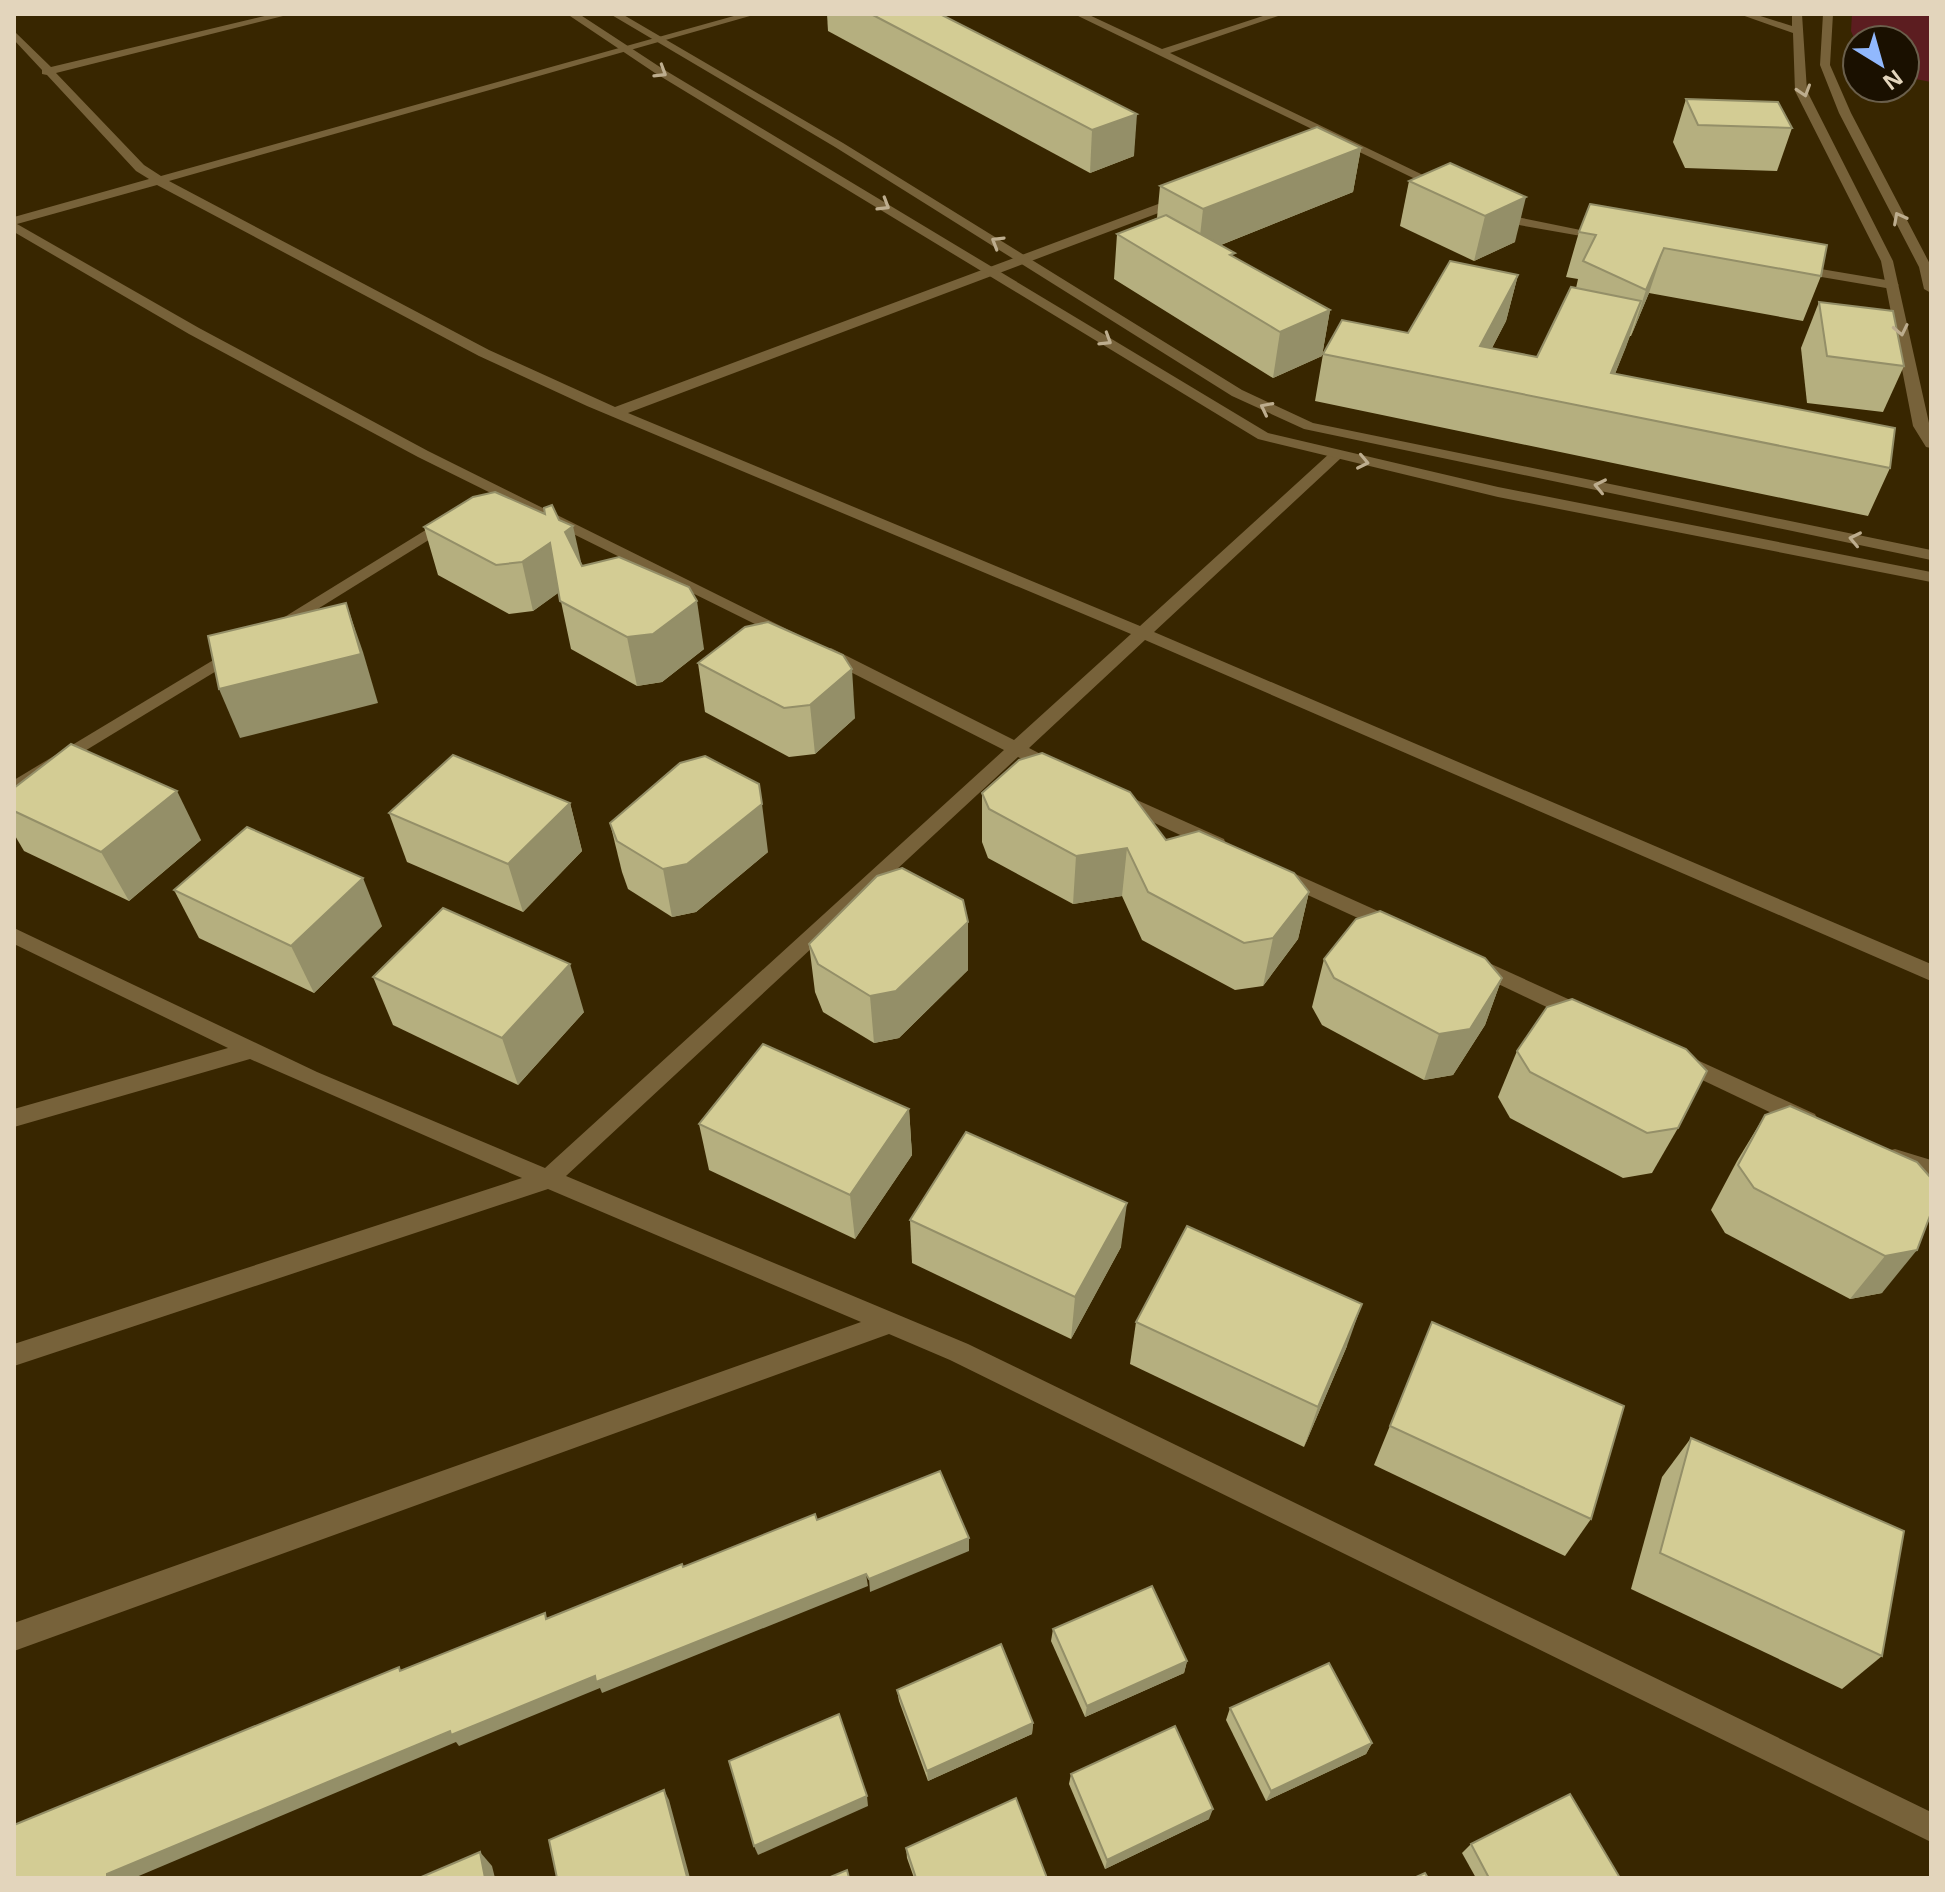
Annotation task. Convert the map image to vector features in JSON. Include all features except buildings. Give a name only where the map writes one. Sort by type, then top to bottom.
[{"type":"street","points":[[46,72],[286,14]]},
{"type":"street","points":[[572,14],[1263,436],[1335,456],[1697,533],[1931,577]]},
{"type":"street","points":[[615,14],[1028,261],[1237,393],[1309,426],[1931,555]]},
{"type":"street","points":[[14,221],[752,14]]},
{"type":"street","points":[[1079,14],[1458,195]]},
{"type":"street","points":[[1161,53],[1279,14]]},
{"type":"street","points":[[1744,14],[1797,31]]},
{"type":"street","points":[[1797,14],[1801,91],[1887,261],[1920,426],[1931,444]]},
{"type":"street","points":[[1828,14],[1825,65],[1845,113],[1925,267],[1931,289]]},
{"type":"street","points":[[14,34],[46,72],[140,168],[484,353],[1931,973]]},
{"type":"street","points":[[1324,143],[1338,138]]},
{"type":"street","points":[[616,412],[1028,261],[1193,196]]},
{"type":"street","points":[[1483,206],[1519,221],[1622,239]]},
{"type":"street","points":[[14,227],[484,499],[736,607],[1075,778]]},
{"type":"street","points":[[1787,267],[1892,285]]},
{"type":"street","points":[[14,1355],[548,1179],[1145,635],[1335,456]]},
{"type":"street","points":[[14,788],[484,499]]},
{"type":"street","points":[[1103,791],[1233,852]]},
{"type":"street","points":[[1262,865],[1405,932]]},
{"type":"street","points":[[16,937],[251,1050],[959,1352],[1931,1827]]},
{"type":"street","points":[[1463,959],[1607,1026]]},
{"type":"street","points":[[14,1118],[251,1050]]},
{"type":"street","points":[[1664,1053],[1823,1127]]},
{"type":"street","points":[[1880,1154],[1931,1169]]},
{"type":"street","points":[[14,1637],[888,1323]]},
{"type":"shaded area","points":[[1852,14],[1931,14],[1931,82],[1921,80],[1921,24],[1851,24]]}]
